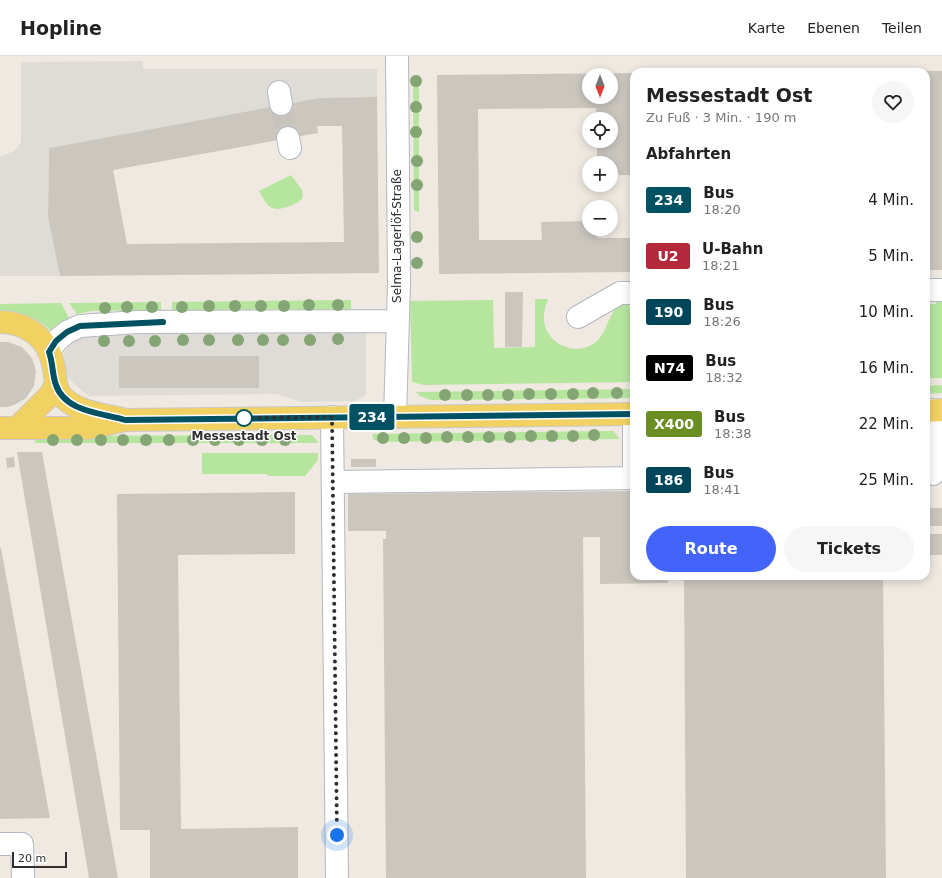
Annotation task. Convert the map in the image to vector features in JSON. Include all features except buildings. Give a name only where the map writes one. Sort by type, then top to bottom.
[{"type":"main road","points":[[0,322],[10,322],[31,330],[43,341],[53,364],[56,384],[60,394],[71,404],[80,409],[125,420]]},
{"type":"main road","points":[[8,428],[50,395],[56,384]]},
{"type":"main road","points":[[8,428],[89,428],[125,420],[630,414]]},
{"type":"street","name":"Selma-Lagerlöf-Straße","points":[[395,416],[398,284],[397,56]]},
{"type":"street","points":[[930,290],[942,290]]},
{"type":"street","points":[[578,317],[620,293],[630,293]]},
{"type":"street","points":[[49,352],[56,341],[67,332],[80,326],[137,322],[397,321]]},
{"type":"street","points":[[933,410],[934,474]]},
{"type":"street","points":[[332,417],[337,878]]},
{"type":"street","points":[[333,482],[630,478]]},
{"type":"street","points":[[0,844],[22,844],[23,878]]},
{"type":"green space","points":[[413,79],[418,82],[419,86],[419,212],[414,210]]},
{"type":"green space","points":[[291,175],[302,190],[303,197],[299,202],[278,209],[274,209],[267,205],[259,191]]},
{"type":"green space","points":[[936,298],[942,299],[942,378],[930,378],[930,304],[936,304]]},
{"type":"green space","points":[[535,299],[548,299],[544,318],[546,329],[552,338],[557,342],[571,349],[587,347],[598,340],[602,335],[612,313],[616,308],[629,300],[630,382],[424,385],[412,382],[410,301],[493,300],[494,348],[535,347]]},
{"type":"green space","points":[[351,300],[351,309],[172,310],[172,302]]},
{"type":"green space","points":[[161,302],[161,310],[92,311],[77,314],[69,303]]},
{"type":"green space","points":[[61,303],[69,318],[50,330],[45,325],[27,316],[0,312],[0,304]]},
{"type":"green space","points":[[942,385],[942,393],[930,394],[930,386]]},
{"type":"green space","points":[[630,389],[630,398],[431,400],[420,396],[416,392]]},
{"type":"green space","points":[[613,431],[620,439],[381,442],[374,440],[372,434]]},
{"type":"green space","points":[[312,435],[319,443],[35,443],[35,436]]},
{"type":"green space","points":[[202,453],[318,453],[318,460],[305,476],[268,476],[267,474],[202,474]]},
{"type":"shaded area","points":[[143,61],[143,69],[377,69],[377,97],[319,98],[49,148],[48,217],[60,276],[0,276],[0,157],[14,151],[21,142],[21,62]]},
{"type":"shaded area","points":[[358,330],[366,333],[366,395],[355,401],[302,402],[276,394],[89,396],[75,385],[67,376],[64,367],[64,353],[70,343],[80,336],[93,332]]},
{"type":"tunnel","points":[[281,104],[288,138]]},
{"type":"bus line","name":"234","points":[[163,322],[137,322],[80,326],[67,332],[56,341],[49,352],[53,364],[54,377],[60,394],[71,404],[80,409],[125,420],[630,414]]},
{"type":"place","name":"Messestadt Ost","points":[[244,418]]},
{"type":"route","points":[[244,418],[241,418],[332,417],[337,835]]}]
